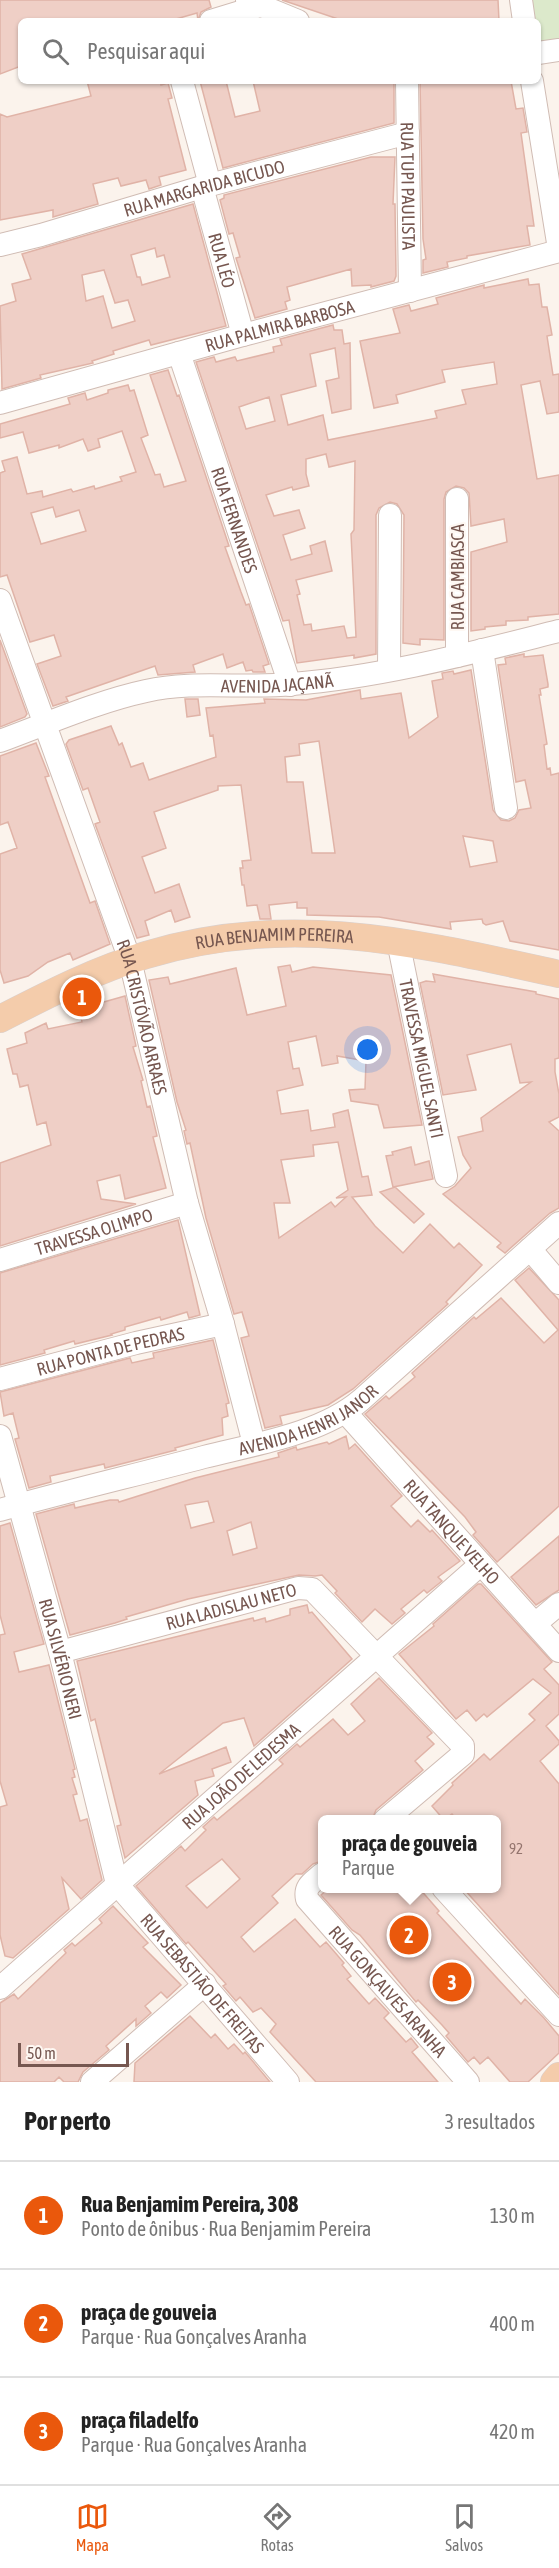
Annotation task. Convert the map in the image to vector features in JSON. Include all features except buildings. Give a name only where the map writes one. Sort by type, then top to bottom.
[{"type":"main road","name":"RUA BENJAMIM PEREIRA","points":[[0,1019],[130,960],[210,940],[252,934],[340,934],[398,941],[559,974]]},
{"type":"main road","points":[[554,2082],[559,2076]]},
{"type":"street","points":[[521,0],[524,18]]},
{"type":"street","points":[[218,18],[253,3],[290,18]]},
{"type":"street","points":[[541,53],[559,50]]},
{"type":"street","name":"RUA LÉO","points":[[183,84],[243,335]]},
{"type":"street","name":"RUA TUPI PAULISTA","points":[[407,84],[410,291]]},
{"type":"street","points":[[532,84],[559,250]]},
{"type":"street","name":"RUA MARGARIDA BICUDO","points":[[0,245],[206,186],[408,133]]},
{"type":"street","name":"RUA PALMIRA BARBOSA","points":[[0,403],[559,250]]},
{"type":"street","name":"RUA FERNANDES","points":[[179,353],[290,685]]},
{"type":"street","name":"RUA CAMBIASCA","points":[[457,499],[458,656]]},
{"type":"street","points":[[389,670],[390,515]]},
{"type":"street","name":"RUA CRISTÓVÃO ARRAES","points":[[0,600],[130,960],[187,1203],[223,1324],[254,1444]]},
{"type":"street","name":"AVENIDA JAÇANÃ","points":[[0,741],[146,691],[192,685],[290,685],[389,670],[559,631]]},
{"type":"street","points":[[482,650],[506,808]]},
{"type":"street","name":"TRAVESSA MIGUEL SANTI","points":[[398,941],[446,1176]]},
{"type":"street","name":"TRAVESSA OLIMPO","points":[[0,1260],[187,1203]]},
{"type":"street","name":"AVENIDA HENRI JANOR","points":[[10,1507],[254,1444],[316,1426],[346,1413],[559,1223]]},
{"type":"street","points":[[530,1249],[559,1283]]},
{"type":"street","name":"RUA PONTA DE PEDRAS","points":[[0,1379],[136,1343],[223,1324]]},
{"type":"street","name":"RUA TANQUE VELHO","points":[[346,1413],[559,1651]]},
{"type":"street","name":"RUA SILVÉRIO NERI","points":[[0,1436],[10,1507],[60,1652],[117,1884]]},
{"type":"street","name":"RUA JOÃO DE LEDESMA","points":[[1,1984],[481,1563]]},
{"type":"street","name":"RUA LADISLAU NETO","points":[[60,1652],[306,1587],[312,1589],[377,1656]]},
{"type":"street","points":[[535,1624],[559,1604]]},
{"type":"street","points":[[377,1656],[463,1746],[464,1750],[463,1754],[391,1815]]},
{"type":"street","name":"RUA GONÇALVES ARANHA","points":[[318,1877],[305,1891],[307,1899],[468,2082]]},
{"type":"street","name":"RUA SEBASTIÃO DE FREITAS","points":[[117,1884],[288,2082]]},
{"type":"street","points":[[448,1893],[559,2015]]},
{"type":"street","points":[[92,2082],[205,1984]]},
{"type":"green space","points":[[529,0],[559,0],[559,41],[541,43],[541,18],[532,18]]},
{"type":"place","name":"Rua Benjamim Pereira, 308","points":[[82,997]]},
{"type":"place","name":"praça de gouveia","points":[[409,1935]]},
{"type":"place","name":"praça filadelfo","points":[[452,1982]]}]
